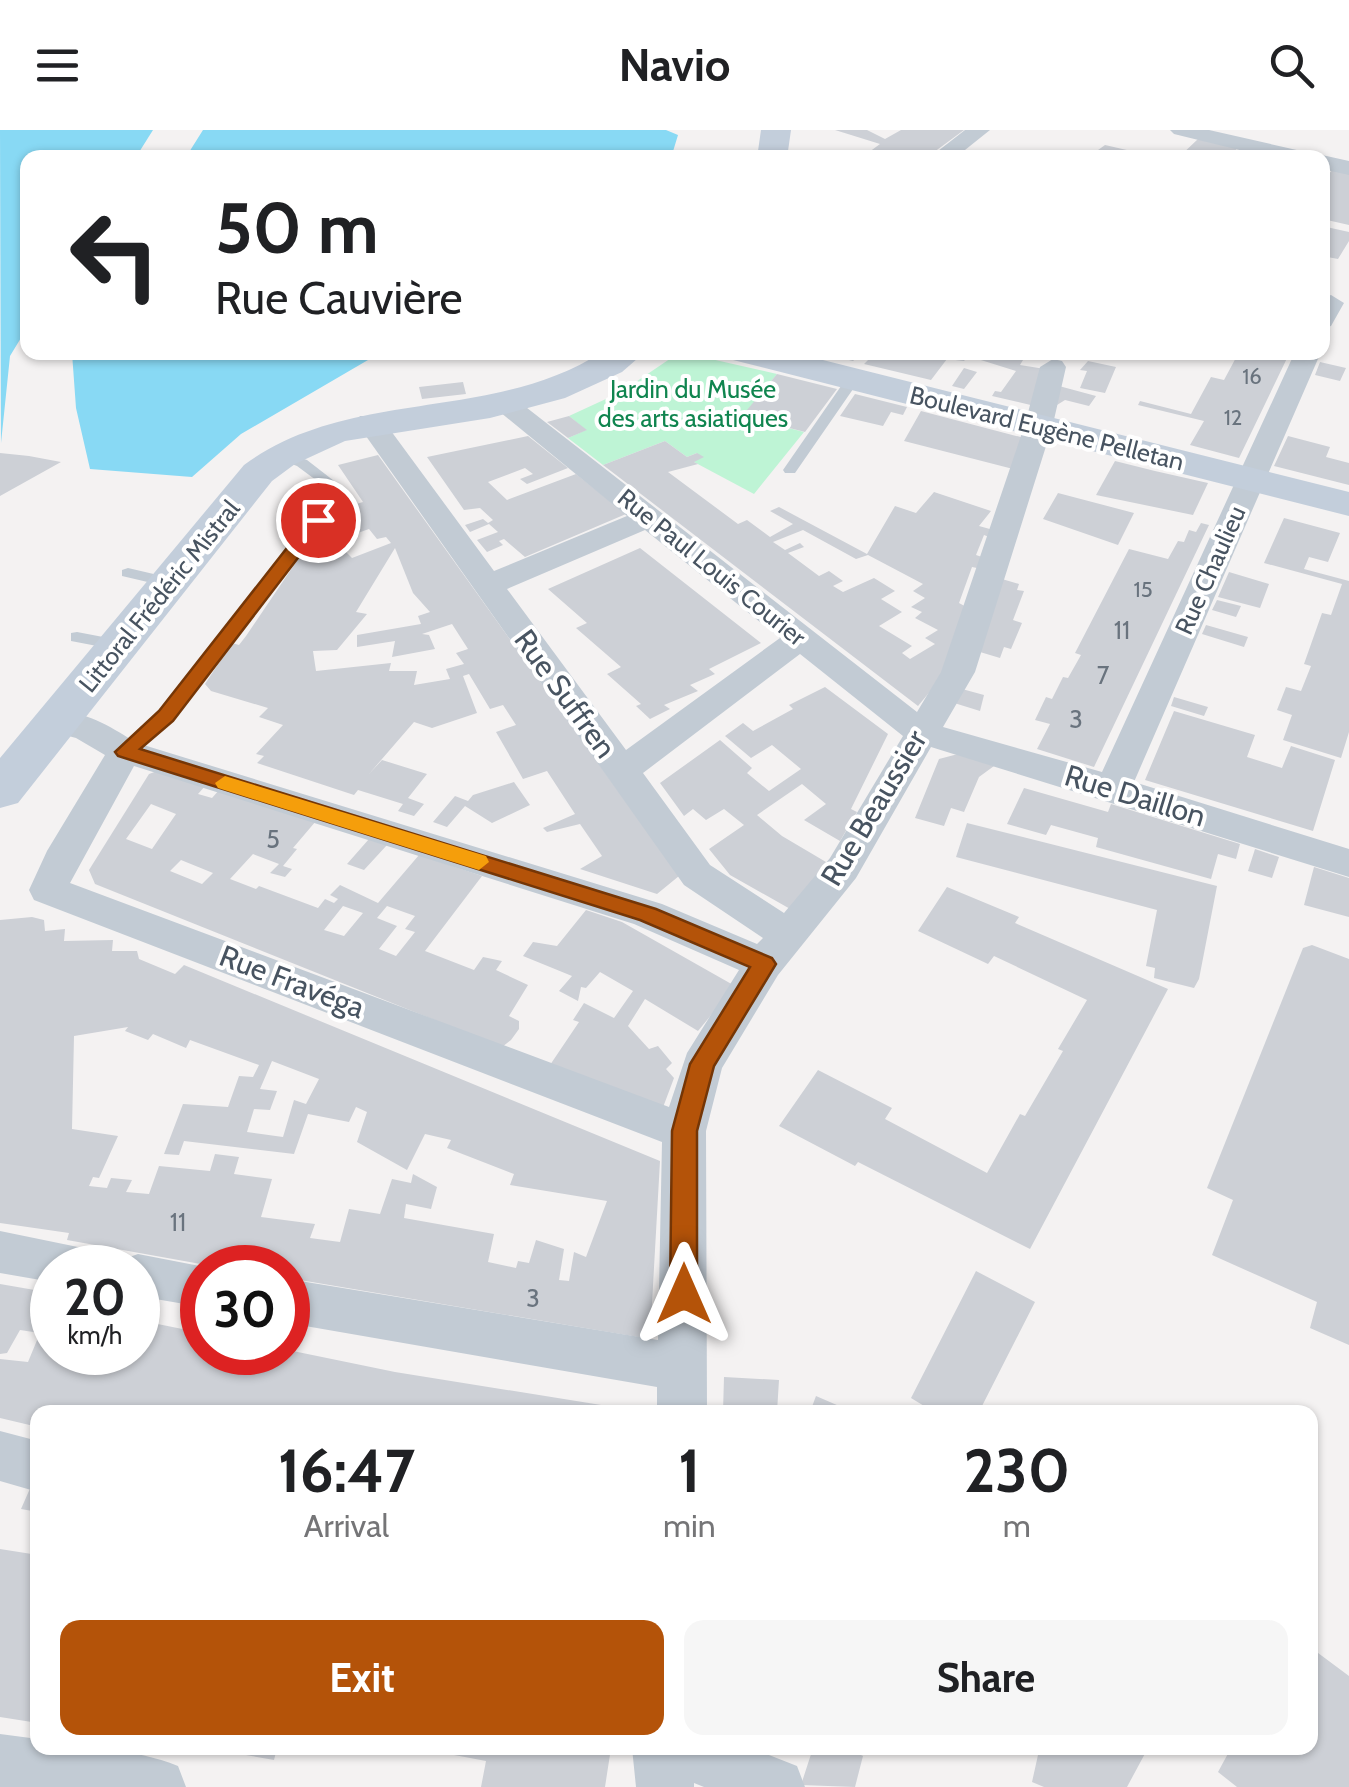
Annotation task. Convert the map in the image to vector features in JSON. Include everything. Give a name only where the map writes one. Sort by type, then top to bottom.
[{"type":"main road","name":"Littoral Frédéric Mistral","points":[[0,791],[258,473],[281,454],[318,436],[370,422],[502,403],[570,384],[613,360]]},
{"type":"main road","name":"Boulevard Eugène Pelletan","points":[[778,360],[1349,504]]},
{"type":"street","points":[[951,150],[979,130]]},
{"type":"street","points":[[1181,130],[1246,150]]},
{"type":"street","points":[[1259,150],[1278,130]]},
{"type":"street","name":"Rue Chaulieu","points":[[1113,788],[1304,360]]},
{"type":"street","name":"Rue Beaussier","points":[[683,1390],[684,1131],[702,1064],[777,950],[843,868],[958,672],[1053,366]]},
{"type":"street","name":"Rue Paul Louis Courier","points":[[502,403],[920,732]]},
{"type":"street","name":"Rue Suffren","points":[[370,422],[696,875],[777,950]]},
{"type":"street","points":[[488,585],[650,516]]},
{"type":"street","points":[[621,771],[801,638]]},
{"type":"street","points":[[58,722],[87,728],[125,752],[648,914],[777,950]]},
{"type":"street","name":"Rue Daillon","points":[[920,732],[1346,853]]},
{"type":"street","name":"Rue Fravéga","points":[[125,752],[66,851],[48,890],[684,1131]]},
{"type":"street","points":[[0,1252],[30,1257]]},
{"type":"street","points":[[310,1306],[683,1390]]},
{"type":"street","points":[[0,1456],[30,1464]]},
{"type":"street","points":[[662,1755],[665,1787]]},
{"type":"street","points":[[697,1755],[776,1787]]},
{"type":"street","points":[[0,1764],[156,1787]]},
{"type":"lane","points":[[790,470],[853,379]]},
{"type":"lane","points":[[125,752],[166,716],[340,491],[302,463],[281,454]]},
{"type":"lane","points":[[128,573],[169,582]]},
{"type":"lane","points":[[77,638],[118,646]]},
{"type":"green space","name":"Jardin du Musée des arts asiatiques","points":[[668,360],[715,360],[777,374],[743,416],[804,432],[754,494],[694,462],[697,453],[687,457],[665,441],[603,465],[568,438],[586,430],[569,416],[621,392]]},
{"type":"water","points":[[0,130],[153,130],[140,150],[20,150],[20,340],[10,356],[1,443]]},
{"type":"water","points":[[203,130],[666,130],[678,135],[673,150],[190,150]]},
{"type":"water","points":[[73,360],[368,360],[241,434],[192,477],[90,469],[76,408]]},
{"type":"building","points":[[835,130],[867,130],[885,139],[901,130],[964,130],[937,150],[872,150],[880,144]]},
{"type":"building","points":[[1198,139],[1236,150],[1186,150]]},
{"type":"building","points":[[1105,145],[1127,150],[1098,150]]},
{"type":"building","points":[[1333,169],[1349,173],[1349,225],[1330,221]]},
{"type":"building","points":[[1330,228],[1349,232],[1349,241],[1338,259],[1330,258]]},
{"type":"building","points":[[868,360],[946,360],[931,380],[864,364]]},
{"type":"building","points":[[981,360],[1023,360],[1020,365],[1045,369],[1039,407],[992,396],[995,391],[1001,392],[1016,371]]},
{"type":"building","points":[[1235,360],[1286,360],[1239,458],[1190,445],[1204,421],[1138,405],[1140,401],[1191,414],[1211,377],[1224,380]]},
{"type":"building","points":[[1088,361],[1116,367],[1105,393],[1080,388],[1087,371],[1080,370]]},
{"type":"building","points":[[1320,362],[1346,368],[1340,381],[1315,375]]},
{"type":"building","points":[[964,368],[977,372],[964,389],[952,386]]},
{"type":"building","points":[[777,374],[837,389],[805,432],[742,416]]},
{"type":"building","points":[[463,382],[466,394],[422,399],[419,387]]},
{"type":"building","points":[[1059,386],[1096,396],[1089,406],[1065,400],[1057,405]]},
{"type":"building","points":[[855,394],[907,407],[903,415],[891,412],[883,426],[840,416]]},
{"type":"building","points":[[921,411],[1028,439],[1017,470],[904,441]]},
{"type":"building","points":[[569,416],[587,430],[568,438],[547,422]]},
{"type":"building","points":[[528,436],[568,468],[527,484],[520,479],[533,474],[525,468],[488,482],[507,500],[576,474],[626,514],[525,557],[504,539],[499,541],[503,545],[487,552],[477,540],[498,532],[489,524],[470,532],[465,525],[493,520],[480,508],[464,510],[427,457]]},
{"type":"building","points":[[1288,436],[1330,447],[1326,457],[1349,463],[1349,485],[1274,466]]},
{"type":"building","points":[[665,441],[687,457],[697,453],[704,457],[694,462],[698,464],[668,472],[738,524],[747,520],[770,537],[793,524],[770,511],[779,507],[867,554],[895,506],[916,513],[934,492],[991,511],[979,526],[997,531],[994,539],[984,535],[976,555],[982,557],[977,568],[972,567],[959,603],[970,609],[951,666],[918,706],[603,465]],"holes":[[[803,530],[856,559],[868,555],[923,584],[913,591],[925,598],[911,607],[922,612],[915,618],[938,630],[925,638],[935,644],[910,659],[902,653],[912,646],[879,626],[902,612],[881,599],[895,591],[874,578],[843,592],[833,586],[843,581],[829,571],[819,576],[788,553],[804,547],[800,543],[785,550],[773,542]]]},
{"type":"building","points":[[0,453],[29,456],[61,462],[0,496]]},
{"type":"building","points":[[378,455],[679,876],[657,894],[580,869],[602,856],[580,824],[547,832],[543,828],[575,814],[547,771],[523,779],[496,732],[516,725],[503,705],[490,709],[469,674],[463,676],[477,713],[432,728],[414,722],[369,774],[382,760],[427,774],[408,798],[424,804],[414,816],[398,811],[403,804],[358,790],[354,795],[257,763],[264,756],[256,754],[283,725],[259,717],[268,708],[211,691],[205,684],[232,643],[239,645],[246,636],[319,528],[336,510],[363,502],[338,465]],"holes":[[[369,529],[377,539],[386,537],[391,543],[352,558],[335,541]],[[395,548],[413,593],[430,612],[418,616],[421,624],[357,635],[357,647],[395,641],[392,657],[435,649],[429,635],[422,634],[452,624],[468,649],[456,653],[464,664],[446,669],[450,679],[414,685],[417,671],[389,671],[391,663],[316,671],[313,651],[337,650],[367,614],[356,612]]]},
{"type":"building","points":[[1115,461],[1208,483],[1193,515],[1096,495]]},
{"type":"building","points":[[1058,493],[1134,513],[1118,545],[1043,519]]},
{"type":"building","points":[[1284,518],[1340,533],[1328,562],[1309,557],[1304,569],[1349,581],[1349,732],[1341,758],[1283,740],[1292,715],[1277,710],[1286,687],[1301,691],[1311,666],[1304,664],[1322,613],[1331,615],[1342,584],[1264,563]]},
{"type":"building","points":[[1201,523],[1209,525],[1094,767],[1037,749],[1050,724],[1035,720],[1046,697],[1052,699],[1081,655],[1075,653],[1129,549],[1168,559],[1178,541],[1184,542],[1189,530],[1196,532]]},
{"type":"building","points":[[640,548],[761,643],[709,669],[715,674],[690,685],[698,691],[664,705],[670,709],[650,719],[636,706],[641,704],[607,674],[621,667],[576,628],[587,623],[548,589]]},
{"type":"building","points":[[1229,572],[1269,584],[1260,608],[1218,597]]},
{"type":"building","points":[[1002,579],[1019,584],[1017,590],[1024,591],[1013,620],[1022,623],[1011,649],[1004,647],[1000,658],[980,652]]},
{"type":"building","points":[[1217,600],[1241,606],[1236,617],[1212,610]]},
{"type":"building","points":[[1206,625],[1248,637],[1244,647],[1202,634]]},
{"type":"building","points":[[825,687],[888,734],[851,809],[857,812],[840,841],[804,820],[826,804],[802,784],[757,815],[782,836],[826,862],[799,907],[792,910],[730,875],[709,849],[744,825],[724,809],[706,820],[693,809],[684,816],[660,783],[720,740],[752,768],[747,773],[769,791],[801,769],[772,745],[751,758],[725,736],[743,723],[753,731],[793,709],[789,705]]},
{"type":"building","points":[[962,689],[984,695],[980,711],[951,702]]},
{"type":"building","points":[[1174,697],[1208,707],[1204,716],[1171,706]]},
{"type":"building","points":[[1174,711],[1255,735],[1247,757],[1282,768],[1291,746],[1335,760],[1313,831],[1145,780]]},
{"type":"building","points":[[958,754],[994,766],[979,777],[964,812],[951,808],[944,826],[915,818],[939,759]]},
{"type":"building","points":[[160,770],[206,785],[198,794],[212,798],[220,789],[316,821],[283,866],[292,869],[285,877],[270,873],[279,864],[253,854],[230,879],[318,908],[325,899],[334,903],[338,899],[330,895],[340,885],[378,903],[419,855],[482,876],[425,951],[474,970],[483,957],[502,961],[496,970],[528,985],[509,1016],[519,1021],[519,1029],[502,1047],[95,884],[89,870],[149,774]],"holes":[[[151,804],[176,814],[152,849],[126,839]],[[181,860],[213,873],[202,884],[170,871]],[[343,906],[363,913],[344,936],[324,930]],[[387,906],[415,916],[405,929],[415,932],[396,956],[379,949],[397,926],[377,918]]]},
{"type":"building","points":[[514,782],[530,805],[492,823],[465,806],[447,827],[433,822],[455,796],[468,801],[473,795]]},
{"type":"building","points":[[1024,788],[1108,812],[1111,804],[1240,844],[1236,859],[1218,854],[1211,879],[1096,847],[1098,838],[1051,825],[1046,835],[1007,824]]},
{"type":"building","points":[[967,823],[1217,886],[1194,988],[1154,978],[1155,968],[1146,966],[1157,910],[956,857]]},
{"type":"building","points":[[369,839],[387,845],[364,870],[347,864]]},
{"type":"building","points":[[1255,849],[1279,857],[1272,878],[1248,871]]},
{"type":"building","points":[[1314,867],[1349,878],[1349,917],[1304,905]]},
{"type":"building","points":[[947,887],[1019,917],[1015,923],[1168,989],[1030,1249],[779,1126],[818,1070],[892,1108],[885,1119],[987,1173],[1020,1114],[1025,1116],[1063,1051],[1058,1049],[1087,1000],[994,956],[988,964],[918,931]]},
{"type":"building","points":[[586,910],[622,922],[735,986],[698,1031],[645,999],[628,1026],[649,1049],[658,1046],[672,1063],[666,1069],[674,1078],[662,1110],[550,1065],[579,1022],[573,1020],[584,1003],[614,1018],[633,991],[600,972],[586,988],[581,987],[578,1001],[559,991],[572,976],[523,956],[533,942],[557,946]]},
{"type":"building","points":[[0,920],[44,920],[45,931],[65,929],[64,941],[113,940],[112,951],[137,951],[139,959],[175,974],[184,965],[660,1161],[650,1339],[310,1282],[310,1245],[180,1245],[180,1260],[160,1257],[160,1245],[95,1245],[67,1240],[69,1233],[0,1223]],"holes":[[[128,1027],[125,1031],[148,1040],[153,1034],[186,1048],[190,1040],[259,1065],[253,1077],[239,1076],[228,1107],[183,1104],[164,1154],[179,1155],[184,1141],[294,1154],[308,1114],[349,1122],[356,1107],[367,1112],[357,1142],[407,1170],[425,1134],[451,1140],[447,1148],[514,1174],[510,1185],[607,1201],[586,1257],[574,1252],[569,1281],[559,1280],[564,1249],[536,1240],[529,1263],[518,1261],[516,1268],[488,1262],[494,1234],[404,1218],[406,1204],[431,1209],[437,1187],[413,1174],[411,1183],[392,1179],[380,1214],[349,1209],[340,1242],[310,1238],[315,1224],[261,1217],[272,1179],[234,1174],[239,1157],[215,1154],[210,1171],[159,1166],[149,1194],[126,1192],[132,1180],[111,1178],[107,1188],[89,1186],[93,1177],[99,1178],[118,1136],[72,1129],[74,1036]],[[272,1061],[319,1079],[306,1104],[294,1100],[283,1137],[247,1132],[254,1109],[270,1110],[277,1091],[260,1089]]]},
{"type":"building","points":[[1312,945],[1349,959],[1349,1345],[1310,1328],[1317,1302],[1212,1255],[1233,1200],[1207,1188],[1303,948]]},
{"type":"building","points":[[976,1271],[1035,1302],[983,1405],[922,1405],[911,1398]]},
{"type":"building","points":[[0,1284],[30,1289],[30,1332],[20,1330],[7,1353],[0,1354]]},
{"type":"building","points":[[160,1324],[180,1329],[180,1375],[310,1375],[310,1355],[601,1405],[30,1405],[30,1425],[0,1418],[0,1359],[28,1362],[30,1357],[30,1375],[160,1375]]},
{"type":"building","points":[[724,1377],[779,1380],[777,1405],[723,1405]]},
{"type":"building","points":[[816,1396],[837,1405],[813,1405]]},
{"type":"building","points":[[30,1489],[30,1511],[21,1509]]},
{"type":"building","points":[[0,1549],[30,1554],[30,1722],[0,1717]]},
{"type":"building","points":[[1318,1653],[1349,1676],[1349,1787],[1237,1787],[1218,1772],[1227,1755],[1318,1755]]},
{"type":"building","points":[[246,1755],[275,1755],[274,1760]]},
{"type":"building","points":[[454,1755],[610,1755],[605,1787],[481,1787],[486,1761]]},
{"type":"building","points":[[811,1755],[863,1756],[855,1787],[801,1785]]},
{"type":"building","points":[[1038,1755],[1144,1755],[1127,1787],[1044,1787],[1032,1782]]},
{"type":"slow traffic","points":[[225,783],[479,862]]},
{"type":"route","points":[[318,520],[166,716],[125,752],[648,914],[764,964],[702,1064],[684,1131],[684,1294]]}]
